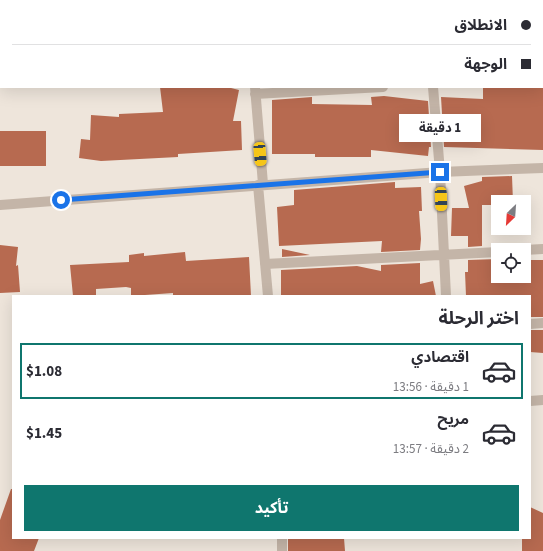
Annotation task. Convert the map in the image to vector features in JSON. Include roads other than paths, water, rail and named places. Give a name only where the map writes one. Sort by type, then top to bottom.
[{"type":"street","points":[[268,295],[255,91],[352,88]]},
{"type":"street","points":[[433,88],[440,172],[446,295]]},
{"type":"street","points":[[0,204],[440,172],[543,168]]},
{"type":"street","points":[[531,250],[543,249]]},
{"type":"street","points":[[265,264],[491,252]]},
{"type":"street","points":[[531,324],[543,323]]},
{"type":"street","points":[[531,401],[543,400]]},
{"type":"street","points":[[282,539],[282,551]]}]
